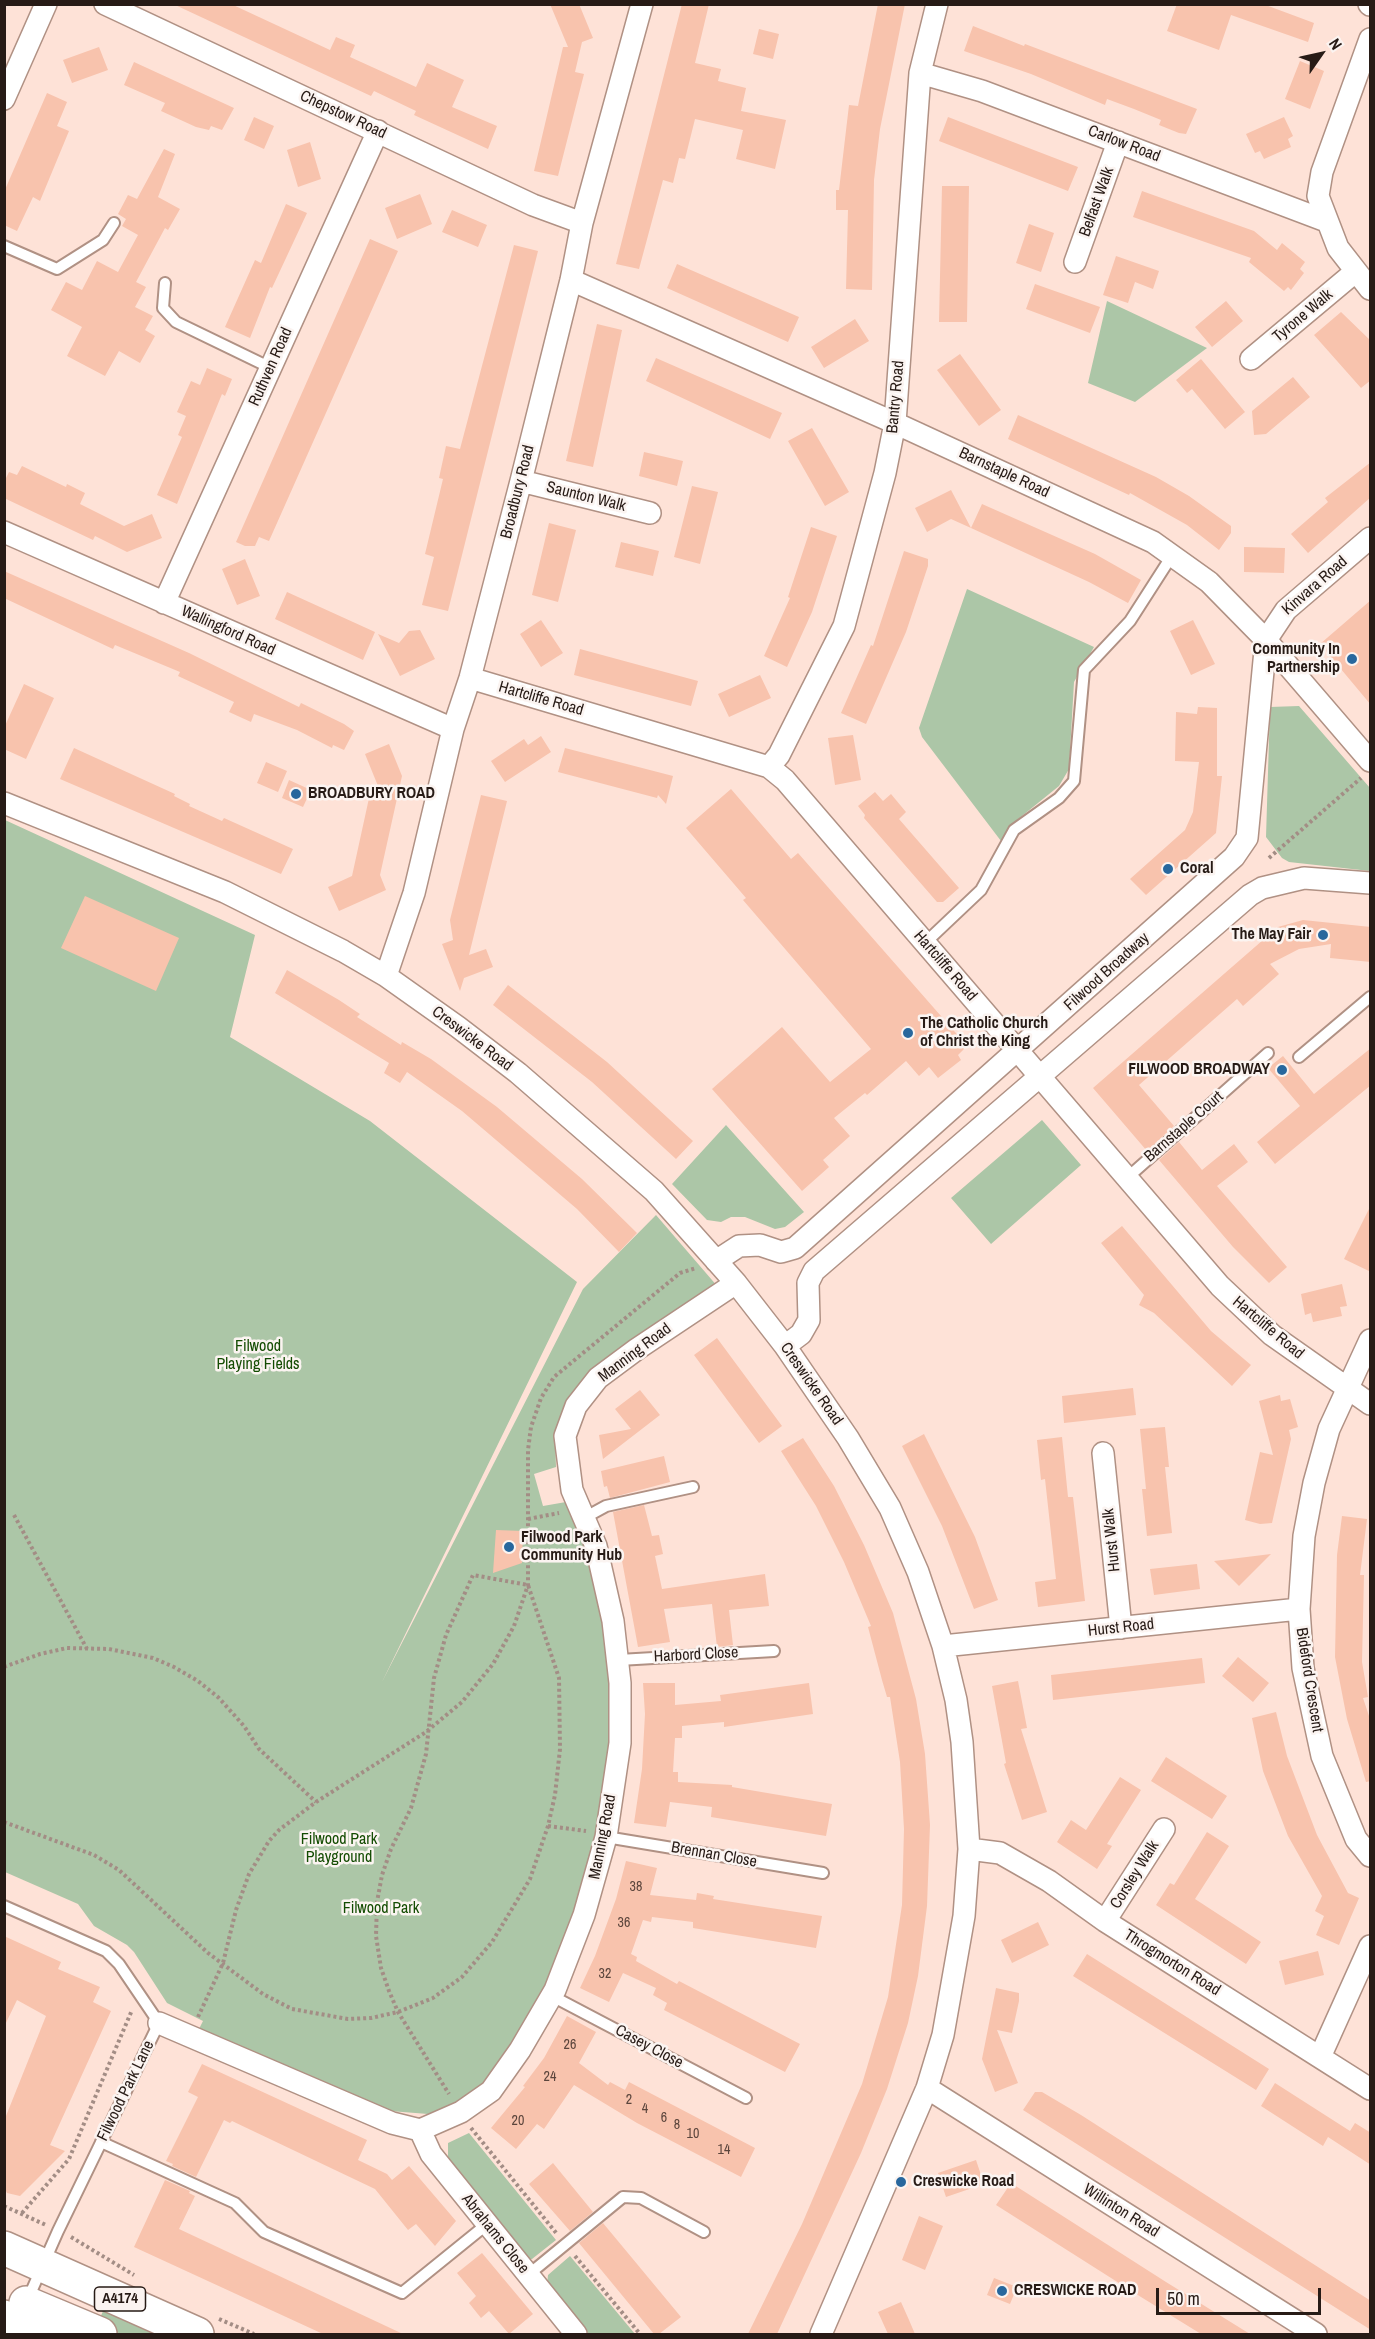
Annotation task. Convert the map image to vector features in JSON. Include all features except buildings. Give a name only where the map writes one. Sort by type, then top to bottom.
[{"type":"highway","name":"A4174","points":[[4,2248],[197,2334]]},
{"type":"highway","points":[[22,2319],[100,2334]]},
{"type":"street","points":[[4,99],[46,4]]},
{"type":"street","name":"Chepstow Road","points":[[105,4],[533,205],[582,223]]},
{"type":"street","name":"Broadbury Road","points":[[386,976],[414,892],[453,729],[470,678],[521,481],[571,280],[582,223],[642,4]]},
{"type":"street","name":"Bantry Road","points":[[769,766],[779,755],[844,626],[885,472],[895,423],[920,73],[937,4]]},
{"type":"street","points":[[1371,39],[1322,172],[1318,196],[1338,248],[1371,290]]},
{"type":"street","name":"Carlow Road","points":[[920,73],[982,91],[1326,221]]},
{"type":"street","name":"Ruthven Road","points":[[164,603],[378,131]]},
{"type":"street","name":"Belfast Walk","points":[[1075,262],[1118,142]]},
{"type":"street","name":"Tyrone Walk","points":[[1251,359],[1355,272]]},
{"type":"street","name":"Barnstaple Road","points":[[571,280],[895,423],[1153,542],[1173,554],[1209,582],[1266,640],[1366,769]]},
{"type":"street","name":"Saunton Walk","points":[[521,481],[650,513]]},
{"type":"street","name":"Wallingford Road","points":[[4,532],[453,729]]},
{"type":"street","name":"Kinvara Road","points":[[1266,640],[1286,610],[1371,538]]},
{"type":"street","name":"Filwood Broadway","points":[[716,1261],[739,1246],[760,1245],[781,1252],[795,1248],[1018,1052],[1241,848],[1247,838],[1266,640]]},
{"type":"street","name":"Hartcliffe Road","points":[[470,678],[769,766],[785,780],[1127,1178],[1245,1311],[1272,1335],[1347,1390],[1371,1404]]},
{"type":"street","name":"Creswicke Road","points":[[4,803],[225,892],[386,976],[458,1027],[572,1119],[654,1191],[736,1283],[785,1346],[848,1438],[890,1508],[918,1572],[943,1646],[956,1700],[962,1742],[969,1849],[964,1916],[957,1970],[943,2035],[927,2088],[821,2334]]},
{"type":"street","points":[[785,1346],[801,1334],[809,1320],[807,1283],[814,1270],[1250,895],[1262,888],[1304,878],[1371,883]]},
{"type":"street","name":"Manning Road","points":[[420,2130],[461,2112],[491,2091],[520,2050],[552,1996],[591,1896],[606,1837],[620,1743],[619,1660],[596,1546],[569,1479],[565,1436],[576,1406],[606,1372],[736,1283]]},
{"type":"street","name":"Bideford Crescent","points":[[1371,1340],[1329,1429],[1314,1483],[1304,1536],[1299,1609],[1305,1679],[1322,1756],[1356,1839],[1371,1856]]},
{"type":"street","name":"Hurst Walk","points":[[1103,1453],[1121,1628]]},
{"type":"street","name":"Hurst Road","points":[[943,1646],[1299,1609]]},
{"type":"street","name":"Corsley Walk","points":[[1106,1921],[1164,1829]]},
{"type":"street","name":"Throgmorton Road","points":[[969,1849],[1000,1853],[1049,1881],[1106,1921],[1371,2089]]},
{"type":"street","points":[[1320,2057],[1371,1946]]},
{"type":"street","points":[[159,2023],[392,2123],[420,2130]]},
{"type":"street","name":"Willinton Road","points":[[927,2088],[1316,2334]]},
{"type":"street","name":"Abrahams Close","points":[[420,2130],[431,2154],[573,2333]]},
{"type":"lane","points":[[4,246],[57,269],[103,240],[114,223]]},
{"type":"lane","points":[[165,283],[163,308],[176,322],[271,368]]},
{"type":"lane","points":[[925,943],[981,890],[1016,828],[1059,798],[1074,781],[1081,680],[1085,667],[1130,621],[1173,554]]},
{"type":"lane","points":[[1299,1057],[1371,997]]},
{"type":"lane","name":"Barnstaple Court","points":[[1127,1178],[1268,1053]]},
{"type":"lane","points":[[582,1514],[606,1506],[693,1486]]},
{"type":"lane","name":"Harbord Close","points":[[619,1660],[774,1650]]},
{"type":"lane","name":"Brennan Close","points":[[606,1837],[823,1873]]},
{"type":"lane","name":"Filwood Park Lane","points":[[4,1906],[106,1951],[119,1964],[159,2023],[42,2265],[22,2319]]},
{"type":"lane","name":"Casey Close","points":[[552,1996],[746,2098]]},
{"type":"lane","points":[[101,2142],[235,2204],[264,2232],[402,2293],[486,2225]]},
{"type":"lane","points":[[528,2275],[623,2197],[641,2198],[704,2232]]},
{"type":"path","points":[[1269,858],[1366,769]]},
{"type":"path","points":[[1265,852],[1269,858],[1291,875],[1304,878]]},
{"type":"path","points":[[528,1519],[582,1514]]},
{"type":"path","points":[[14,1515],[87,1650]]},
{"type":"path","points":[[4,1822],[94,1855],[119,1870],[208,1953],[262,1994],[291,2009],[348,2019],[398,2012],[432,1998],[462,1977],[479,1960],[530,1879],[548,1826],[555,1795],[560,1749],[559,1678],[528,1585],[473,1575],[446,1635],[434,1678],[426,1732],[426,1754],[411,1808],[391,1849],[382,1875],[377,1902],[376,1936],[381,1968],[398,2012],[474,2133],[640,2334]]},
{"type":"path","points":[[4,1667],[40,1654],[67,1648],[109,1649],[153,1658],[198,1681],[244,1725],[259,1749],[278,1770],[316,1802]]},
{"type":"path","points":[[189,2037],[222,1963],[236,1910],[260,1853],[279,1830],[316,1802],[426,1732]]},
{"type":"path","points":[[548,1826],[606,1837]]},
{"type":"path","points":[[22,2213],[69,2159],[133,2008],[143,2001]]},
{"type":"path","points":[[4,2206],[31,2217]]},
{"type":"path","points":[[84,2244],[113,2262]]},
{"type":"green space","points":[[1107,301],[1207,348],[1135,402],[1088,383]]},
{"type":"green space","points":[[967,589],[1094,647],[1074,682],[1069,769],[1059,786],[1012,824],[1001,841],[922,737],[919,728]]},
{"type":"green space","points":[[1299,706],[1370,788],[1370,871],[1289,862],[1282,858],[1266,837],[1270,707]]},
{"type":"green space","points":[[5,820],[255,935],[230,1037],[370,1121],[577,1282],[382,1682],[583,1289],[656,1215],[718,1287],[590,1372],[568,1399],[560,1418],[555,1436],[556,1467],[534,1474],[543,1506],[566,1502],[585,1544],[599,1595],[610,1664],[610,1742],[606,1791],[578,1919],[547,1989],[498,2067],[475,2092],[446,2110],[428,2114],[390,2111],[199,2029],[203,2021],[167,2003],[134,1952],[127,1945],[94,1926],[78,1904],[5,1872]]},
{"type":"green space","points":[[1042,1120],[1081,1165],[991,1244],[951,1198]]},
{"type":"green space","points":[[726,1125],[804,1212],[785,1227],[775,1229],[745,1217],[731,1217],[721,1222],[707,1220],[672,1184]]},
{"type":"green space","points":[[469,2133],[556,2240],[532,2259],[527,2260],[443,2161],[448,2157],[448,2143]]},
{"type":"green space","points":[[570,2256],[635,2334],[589,2334],[547,2285],[548,2275]]},
{"type":"green space","points":[[106,2305],[172,2334],[121,2334],[97,2324]]},
{"type":"place","name":"Community In Partnership","points":[[1352,659]]},
{"type":"place","name":"BROADBURY ROAD","points":[[296,794]]},
{"type":"place","name":"Coral","points":[[1168,869]]},
{"type":"place","name":"The May Fair","points":[[1323,935]]},
{"type":"place","name":"The Catholic Church of Christ the King","points":[[908,1033]]},
{"type":"place","name":"FILWOOD BROADWAY","points":[[1282,1070]]},
{"type":"place","name":"Filwood Park Community Hub","points":[[509,1547]]},
{"type":"place","name":"Creswicke Road","points":[[901,2182]]},
{"type":"place","name":"CRESWICKE ROAD","points":[[1002,2291]]},
{"type":"park label","name":"Filwood Playing Fields","points":[[258,1356]]},
{"type":"park label","name":"Filwood Park Playground","points":[[339,1849]]},
{"type":"park label","name":"Filwood Park","points":[[381,1909]]}]
